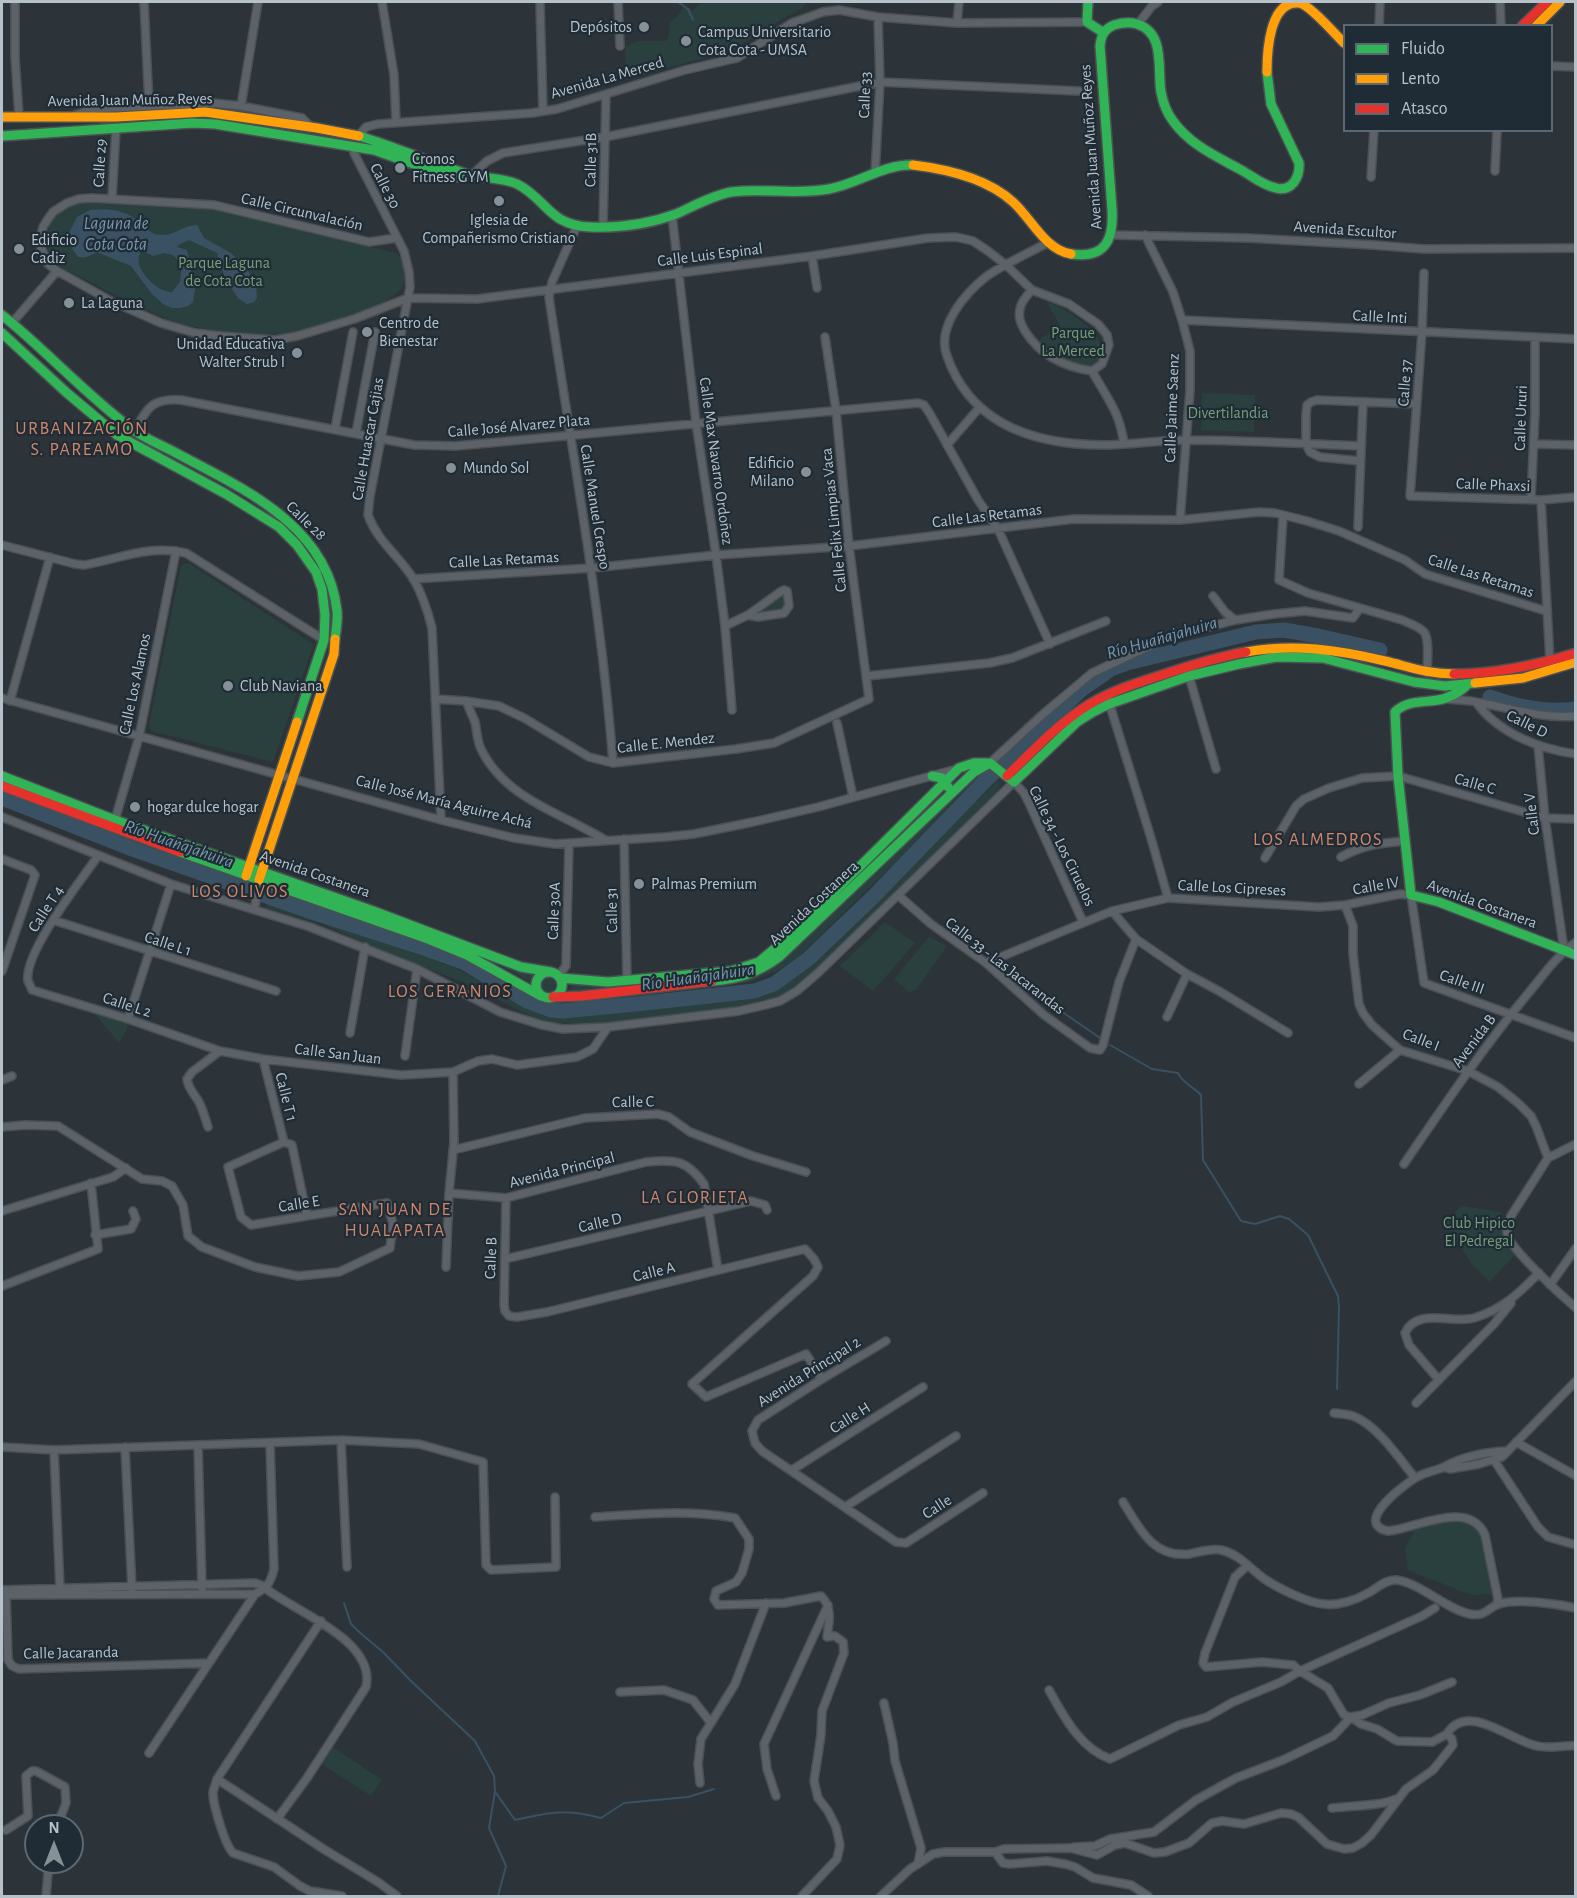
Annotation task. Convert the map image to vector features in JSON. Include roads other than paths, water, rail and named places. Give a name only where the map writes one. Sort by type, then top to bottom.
[{"type":"main road","points":[[1088,2],[1087,22],[1104,33],[1119,24],[1138,24],[1154,37],[1158,52],[1163,102],[1181,132],[1201,149],[1277,189],[1292,186],[1300,172],[1299,163],[1269,95],[1267,52],[1272,19],[1283,4],[1301,3],[1343,42]]},
{"type":"main road","points":[[1524,24],[1547,2]]},
{"type":"main road","points":[[1538,24],[1560,2]]},
{"type":"main road","name":"Avenida Juan Muñoz Reyes","points":[[2,117],[107,117],[207,113],[312,127],[448,176],[457,177],[470,174],[510,182],[524,189],[548,213],[560,221],[577,226],[648,222],[672,215],[728,192],[758,190],[807,193],[841,186],[895,167],[913,164],[959,176],[1001,193],[1028,216],[1047,243],[1057,250],[1081,255],[1095,252],[1106,244],[1112,235],[1100,58],[1100,46],[1104,33]]},
{"type":"main road","name":"Avenida Juan Muñoz Reyes","points":[[2,136],[193,123],[356,142]]},
{"type":"main road","name":"Calle 28","points":[[2,315],[135,431],[232,484],[287,519],[319,554],[330,576],[338,614],[336,642],[260,878]]},
{"type":"main road","name":"Calle 28","points":[[2,333],[117,435],[226,494],[279,527],[297,545],[316,572],[322,589],[326,615],[324,640],[248,871]]},
{"type":"main road","points":[[129,442],[135,431]]},
{"type":"main road","points":[[226,494],[232,484]]},
{"type":"main road","points":[[297,545],[305,537]]},
{"type":"main road","points":[[324,640],[336,642]]},
{"type":"main road","name":"Avenida Costanera","points":[[553,998],[734,979],[764,969],[785,952],[974,772],[1002,772],[1108,699],[1190,665],[1265,648],[1288,646],[1358,655],[1427,673],[1480,671],[1550,661],[1575,653]]},
{"type":"main road","name":"Avenida Costanera","points":[[1108,699],[1189,676],[1276,657],[1323,658],[1431,685],[1467,685],[1523,678],[1575,662]]},
{"type":"main road","points":[[1523,678],[1542,670],[1550,661]]},
{"type":"main road","points":[[1422,703],[1428,696],[1431,685],[1427,673]]},
{"type":"main road","name":"Avenida Costanera","points":[[1467,685],[1445,698],[1404,704],[1395,712],[1398,776],[1411,895],[1439,902],[1575,955]]},
{"type":"main road","points":[[307,694],[318,698]]},
{"type":"main road","name":"Calle José María Aguirre Achá","points":[[959,768],[974,763],[1002,772]]},
{"type":"main road","name":"Avenida Costanera","points":[[260,878],[437,934],[521,966],[556,975],[608,982],[732,971],[759,962],[791,935],[959,768]]},
{"type":"main road","name":"Avenida Costanera","points":[[2,776],[113,824]]},
{"type":"main road","points":[[932,776],[943,778],[946,781],[950,795]]},
{"type":"main road","name":"Avenida Costanera","points":[[2,786],[248,871],[260,878],[428,939],[467,956],[542,996]]},
{"type":"main road","points":[[543,974],[556,975],[561,990],[553,998],[542,996],[537,990],[537,981],[543,974]]},
{"type":"street","points":[[15,2],[15,57],[19,116]]},
{"type":"street","points":[[144,2],[148,105]]},
{"type":"street","points":[[241,106],[258,2]]},
{"type":"street","points":[[382,2],[394,75],[396,122]]},
{"type":"street","points":[[540,2],[543,111]]},
{"type":"street","points":[[618,2],[620,46]]},
{"type":"street","points":[[957,23],[959,2]]},
{"type":"street","points":[[1138,24],[1158,2]]},
{"type":"street","points":[[1379,24],[1380,2]]},
{"type":"street","points":[[1500,2],[1500,24]]},
{"type":"street","name":"Avenida La Merced","points":[[356,142],[366,127],[396,122],[543,111],[606,95],[685,70],[737,58],[792,23],[816,14],[839,10],[878,17],[957,23],[1087,22]]},
{"type":"street","name":"Calle 33","points":[[875,174],[880,82],[878,17]]},
{"type":"street","points":[[1553,66],[1575,67]]},
{"type":"street","points":[[470,174],[487,161],[503,153],[605,136],[880,82],[1079,91]]},
{"type":"street","name":"Calle 31B","points":[[603,226],[606,95]]},
{"type":"street","points":[[70,116],[95,109],[213,103],[302,118],[312,127]]},
{"type":"street","name":"Calle 29","points":[[112,198],[116,129]]},
{"type":"street","points":[[1371,177],[1374,132]]},
{"type":"street","points":[[1495,171],[1497,132]]},
{"type":"street","name":"Calle 30","points":[[356,142],[354,153],[396,238]]},
{"type":"street","name":"Calle Circunvalación","points":[[396,238],[369,242],[214,205],[112,198],[73,200],[53,212],[40,238],[48,264],[57,271],[102,296],[161,323],[195,333],[275,340],[354,319],[408,298]]},
{"type":"street","name":"Calle Max Navarro Ordoñez","points":[[672,215],[696,423],[725,626],[732,710]]},
{"type":"street","name":"Calle Manuel Crespo","points":[[577,226],[549,297],[592,568],[613,763]]},
{"type":"street","name":"Avenida Escultor","points":[[1112,235],[1248,238],[1424,249],[1575,248]]},
{"type":"street","name":"Calle Jaime Saenz","points":[[1145,235],[1173,292],[1190,351],[1191,374],[1180,520]]},
{"type":"street","name":"Calle Luis Espinal","points":[[408,298],[477,298],[812,256],[928,238],[956,237],[973,241],[1006,265],[1032,290]]},
{"type":"street","points":[[396,238],[404,251],[409,272],[408,298]]},
{"type":"street","points":[[1047,243],[985,278],[952,315],[946,328],[945,350],[959,383],[979,408],[1004,424],[1026,434],[1072,443],[1124,444],[1185,440],[1360,446]]},
{"type":"street","points":[[812,256],[817,288]]},
{"type":"street","points":[[12,323],[57,271]]},
{"type":"street","name":"Calle 37","points":[[1410,496],[1424,273]]},
{"type":"street","points":[[1092,371],[1102,364],[1109,345],[1103,329],[1069,304],[1032,290],[1022,302],[1019,314],[1021,324],[1032,343],[1064,364],[1092,371],[1116,411],[1122,428],[1124,444]]},
{"type":"street","name":"Calle Huascar Cajias","points":[[408,298],[368,515],[372,527],[413,579],[432,628],[441,820]]},
{"type":"street","name":"Calle Inti","points":[[1182,320],[1575,339]]},
{"type":"street","points":[[335,429],[353,332]]},
{"type":"street","points":[[356,432],[375,332]]},
{"type":"street","name":"Calle Felix Limpias Vaca","points":[[825,337],[836,410],[849,546],[869,699]]},
{"type":"street","name":"Calle Ururi","points":[[1531,499],[1535,338]]},
{"type":"street","name":"Calle José Alvarez Plata","points":[[135,431],[145,412],[154,403],[169,399],[414,444],[446,446],[918,403],[924,405],[947,444]]},
{"type":"street","points":[[1360,461],[1320,458],[1310,452],[1306,444],[1307,405],[1317,400],[1417,404]]},
{"type":"street","points":[[1358,527],[1360,446],[1364,402]]},
{"type":"street","points":[[979,408],[947,444],[978,500],[998,529],[1050,644]]},
{"type":"street","points":[[1534,444],[1575,445]]},
{"type":"street","name":"Calle Phaxsi","points":[[1410,496],[1541,500],[1575,497]]},
{"type":"street","points":[[1541,500],[1550,661]]},
{"type":"street","name":"Calle Las Retamas","points":[[413,579],[592,568],[716,555],[849,546],[1074,519],[1180,520],[1259,512],[1307,521],[1339,531],[1405,560],[1425,574],[1546,611]]},
{"type":"street","points":[[1283,516],[1279,580],[1308,593],[1402,620],[1425,632],[1428,639],[1427,673]]},
{"type":"street","points":[[2,544],[84,565],[141,551],[176,551],[186,554],[324,640]]},
{"type":"street","name":"Calle Los Alamos","points":[[113,824],[139,737],[176,551]]},
{"type":"street","points":[[10,701],[50,557]]},
{"type":"street","points":[[725,626],[748,615],[780,592],[787,591],[789,606],[784,614],[758,617],[748,615]]},
{"type":"street","points":[[1213,596],[1225,612],[1235,620]]},
{"type":"street","points":[[2,817],[171,884],[310,927],[364,947],[417,969],[500,1012],[542,1025],[563,1029],[608,1027],[739,1011],[780,1001],[819,972],[898,895],[1002,772],[1042,715],[1092,673],[1165,639],[1235,620],[1305,610],[1353,618],[1360,608]]},
{"type":"street","points":[[867,676],[990,663],[1012,658],[1106,621]]},
{"type":"street","points":[[1189,676],[1216,770]]},
{"type":"street","name":"Calle José María Aguirre Achá","points":[[2,698],[441,820],[514,838],[569,844],[694,834],[753,822],[959,768]]},
{"type":"street","points":[[1445,698],[1476,702],[1546,717],[1575,716]]},
{"type":"street","name":"Calle E. Mendez","points":[[435,699],[499,706],[524,718],[589,758],[613,763],[774,743],[869,699]]},
{"type":"street","points":[[1108,699],[1168,898]]},
{"type":"street","points":[[466,701],[475,723],[480,747],[493,768],[511,787],[538,805],[606,840]]},
{"type":"street","name":"Calle D","points":[[1476,702],[1490,719],[1538,746],[1575,754]]},
{"type":"street","points":[[837,723],[853,797]]},
{"type":"street","name":"Calle V","points":[[1538,746],[1545,818],[1564,950]]},
{"type":"street","name":"Calle 34 - Los Ciruelos","points":[[1002,772],[1024,793],[1083,922]]},
{"type":"street","points":[[1265,858],[1296,806],[1304,799],[1352,781],[1398,776]]},
{"type":"street","name":"Calle C","points":[[1398,776],[1545,818],[1575,819]]},
{"type":"street","name":"Calle 31","points":[[624,839],[627,980]]},
{"type":"street","points":[[1341,857],[1362,846],[1405,841]]},
{"type":"street","name":"Calle 30A","points":[[556,975],[566,966],[569,844]]},
{"type":"street","name":"Calle T 4","points":[[28,982],[28,974],[42,937],[98,856]]},
{"type":"street","points":[[2,859],[31,870],[35,875],[2,971]]},
{"type":"street","name":"Calle 28","points":[[254,909],[260,878]]},
{"type":"street","points":[[128,1019],[171,884]]},
{"type":"street","name":"Calle IV","points":[[1345,905],[1400,894],[1411,895]]},
{"type":"street","name":"Calle 33 - Las Jacarandas","points":[[898,895],[939,930],[986,963],[1044,1015],[1090,1048],[1100,1050],[1119,982],[1136,939]]},
{"type":"street","name":"Calle III","points":[[1411,895],[1424,983],[1512,1013],[1575,1038]]},
{"type":"street","name":"Calle Los Cipreses","points":[[986,963],[1113,911],[1168,898],[1319,906],[1345,905]]},
{"type":"street","name":"Calle I","points":[[1345,905],[1353,926],[1353,954],[1359,1004],[1372,1025],[1401,1050],[1468,1071],[1498,1087],[1531,1116],[1548,1158]]},
{"type":"street","points":[[1113,911],[1136,939],[1187,974],[1288,1033]]},
{"type":"street","name":"Calle L 1","points":[[53,920],[276,992]]},
{"type":"street","name":"Avenida B","points":[[1404,1164],[1468,1071],[1512,1013],[1564,950],[1575,942]]},
{"type":"street","points":[[350,1033],[364,947]]},
{"type":"street","points":[[405,1056],[417,969]]},
{"type":"street","points":[[1167,1017],[1187,974]]},
{"type":"street","name":"Calle L 2","points":[[28,982],[32,990],[128,1019],[220,1051]]},
{"type":"street","name":"Calle San Juan","points":[[220,1051],[263,1059],[401,1075],[453,1072],[478,1061],[492,1059],[517,1065],[578,1057],[593,1049],[608,1027]]},
{"type":"street","points":[[1359,1084],[1401,1050]]},
{"type":"street","points":[[208,1127],[187,1079],[192,1072],[220,1051]]},
{"type":"street","name":"Calle T 1","points":[[263,1059],[284,1142],[292,1145],[307,1216]]},
{"type":"street","points":[[446,1267],[453,1150],[453,1072]]},
{"type":"street","points":[[2,1080],[12,1076]]},
{"type":"street","name":"Calle C","points":[[453,1150],[585,1118],[658,1114],[669,1117],[690,1132],[753,1156],[806,1172]]},
{"type":"street","points":[[2,1127],[58,1126],[126,1168],[113,1177],[2,1211]]},
{"type":"street","name":"Calle E","points":[[126,1168],[142,1179],[172,1186],[183,1205],[188,1236],[202,1247],[255,1267],[298,1276],[339,1272],[390,1248],[393,1224],[387,1203],[251,1225],[241,1217],[228,1167],[284,1142]]},
{"type":"street","points":[[1575,1144],[1548,1158],[1508,1224],[1507,1234],[1550,1285],[1575,1308]]},
{"type":"street","name":"Avenida Principal","points":[[449,1192],[507,1198],[646,1162],[668,1160],[686,1164],[704,1184],[718,1270]]},
{"type":"street","points":[[2,1286],[98,1249],[91,1183]]},
{"type":"street","name":"Calle B","points":[[507,1198],[504,1304],[509,1316]]},
{"type":"street","name":"Calle D","points":[[505,1259],[751,1201],[765,1205],[767,1210]]},
{"type":"street","points":[[96,1235],[131,1229],[136,1219],[133,1211]]},
{"type":"street","points":[[1550,1285],[1575,1248]]},
{"type":"street","name":"Calle A","points":[[509,1316],[517,1317],[547,1312],[805,1249],[818,1268],[813,1276],[692,1384],[706,1397],[806,1354],[822,1379]]},
{"type":"street","points":[[1416,1403],[1494,1324],[1513,1299],[1539,1273]]},
{"type":"street","points":[[1439,1380],[1409,1345],[1405,1333],[1408,1326],[1420,1319],[1473,1318],[1493,1311],[1513,1299]]},
{"type":"street","name":"Avenida Principal 2","points":[[792,1470],[762,1451],[755,1443],[752,1431],[758,1420],[886,1341]]},
{"type":"street","points":[[1444,1467],[1457,1468],[1502,1457],[1575,1381]]},
{"type":"street","name":"Calle H","points":[[792,1470],[923,1388]]},
{"type":"street","points":[[1334,1413],[1352,1415],[1365,1421],[1415,1478]]},
{"type":"street","points":[[792,1470],[845,1507],[956,1436]]},
{"type":"street","points":[[341,1440],[347,1567]]},
{"type":"street","points":[[2,1447],[54,1450],[341,1440],[419,1444],[483,1462],[486,1565],[491,1570],[556,1567],[555,1497]]},
{"type":"street","points":[[1516,1443],[1575,1476]]},
{"type":"street","points":[[132,1590],[255,1594],[265,1589],[272,1578],[274,1569],[270,1444]]},
{"type":"street","points":[[198,1446],[203,1593]]},
{"type":"street","points":[[125,1447],[132,1590]]},
{"type":"street","points":[[54,1450],[60,1592]]},
{"type":"street","points":[[1497,1604],[1498,1599],[1482,1527],[1466,1518],[1454,1517],[1441,1518],[1393,1531],[1382,1530],[1375,1520],[1380,1508],[1415,1478],[1472,1456],[1507,1451]]},
{"type":"street","points":[[1494,1460],[1538,1527],[1548,1536],[1575,1545]]},
{"type":"street","name":"Calle","points":[[845,1507],[896,1542],[906,1543],[983,1493]]},
{"type":"street","points":[[1123,1502],[1142,1532],[1152,1543],[1168,1553],[1188,1554],[1221,1550],[1241,1559],[1266,1580],[1309,1601],[1326,1605],[1351,1600],[1389,1581],[1396,1580],[1469,1614],[1484,1614],[1497,1604],[1510,1602],[1549,1603],[1575,1608]]},
{"type":"street","points":[[595,1517],[683,1514],[735,1518],[749,1539],[749,1549],[742,1572],[736,1582],[716,1591],[714,1599],[718,1605],[784,1603],[821,1596],[828,1605],[830,1613],[827,1637],[835,1636],[843,1642],[844,1653],[822,1711],[814,1781],[818,1797],[836,1827],[840,1845],[837,1859],[802,1896]]},
{"type":"street","points":[[1248,1565],[1235,1577],[1205,1653],[1203,1663],[1206,1667],[1262,1662],[1293,1665],[1328,1688],[1344,1715],[1377,1729],[1397,1741],[1432,1742],[1448,1734],[1457,1723],[1472,1720],[1538,1746],[1575,1746]]},
{"type":"street","points":[[4,1593],[132,1590],[202,1584],[255,1583],[321,1621],[353,1648],[367,1670],[368,1678],[366,1687],[350,1712],[277,1819]]},
{"type":"street","name":"Calle Jacaranda","points":[[4,1593],[8,1660],[12,1666],[19,1668],[209,1663]]},
{"type":"street","points":[[149,1753],[255,1594]]},
{"type":"street","points":[[700,1783],[698,1764],[701,1739],[735,1684],[766,1603]]},
{"type":"street","points":[[776,1796],[767,1769],[764,1744],[828,1605]]},
{"type":"street","points":[[1049,1690],[1073,1730],[1098,1755],[1110,1759],[1179,1725],[1217,1713],[1233,1702],[1281,1682],[1435,1608]]},
{"type":"street","points":[[321,1621],[217,1779],[213,1794],[225,1841],[233,1853],[274,1867],[310,1891],[342,1896]]},
{"type":"street","points":[[881,1896],[888,1892],[898,1879],[933,1854],[1095,1846],[1110,1839],[1154,1832],[1196,1800],[1236,1778],[1283,1760],[1333,1736],[1351,1717],[1420,1695],[1452,1682]]},
{"type":"street","points":[[620,1692],[664,1690],[693,1700],[711,1723]]},
{"type":"street","points":[[884,1703],[895,1761],[921,1848],[918,1864]]},
{"type":"street","points":[[1070,1848],[1097,1855],[1115,1845],[1125,1843],[1154,1853],[1165,1852],[1189,1843],[1212,1823],[1222,1821],[1244,1824],[1281,1813],[1298,1817],[1327,1844],[1344,1850],[1353,1848],[1362,1843],[1379,1825],[1406,1789],[1433,1770],[1451,1749],[1453,1742],[1448,1734]]},
{"type":"street","points":[[28,1814],[26,1776],[32,1771],[44,1774],[65,1788],[66,1803],[62,1814]]},
{"type":"street","points":[[217,1779],[397,1896]]},
{"type":"street","points":[[1332,1808],[1373,1805],[1399,1798]]},
{"type":"street","points":[[6,1830],[24,1819]]},
{"type":"street","points":[[995,1852],[1003,1863],[1047,1861],[1065,1864],[1093,1878],[1131,1885],[1148,1896]]},
{"type":"street","points":[[46,1896],[48,1874]]},
{"type":"water","name":"Laguna de Cota Cota","points":[[90,210],[116,211],[128,214],[153,233],[161,235],[197,225],[204,238],[231,253],[249,272],[256,284],[257,298],[254,302],[247,304],[238,298],[225,278],[217,253],[189,240],[177,247],[187,250],[195,289],[193,302],[180,308],[172,308],[163,304],[152,294],[131,266],[99,253],[78,257],[66,239],[77,217]],"holes":[[[141,251],[153,256],[164,253],[173,255],[182,264],[180,282],[172,292],[159,288],[142,271],[139,257]]]},
{"type":"waterway","points":[[678,2],[688,9],[693,20]]},
{"type":"waterway","name":"Río Huañajahuira","points":[[2,798],[135,850],[465,963],[527,1001],[551,1010],[563,1011],[636,1004],[754,991],[774,984],[808,959],[872,898],[986,780],[1082,689],[1111,669],[1127,663],[1256,632],[1284,630],[1380,650]]},
{"type":"waterway","name":"Río Huañajahuira","points":[[1490,697],[1532,708],[1576,709]]},
{"type":"waterway","points":[[950,934],[960,938],[981,954]]},
{"type":"waterway","points":[[996,966],[1100,1038]]},
{"type":"waterway","points":[[1110,1045],[1152,1069],[1178,1073],[1182,1080],[1201,1095],[1203,1160],[1241,1221],[1255,1224],[1280,1216],[1289,1219],[1308,1235],[1338,1296],[1337,1389]]},
{"type":"waterway","points":[[344,1603],[351,1624],[475,1741],[494,1776],[495,1791],[489,1828],[506,1866],[498,1896]]},
{"type":"waterway","points":[[496,1793],[515,1820],[568,1812],[601,1818],[624,1803],[688,1797],[714,1789]]},
{"type":"place","name":"Depósitos","points":[[644,27]]},
{"type":"place","name":"Campus Universitario Cota Cota - UMSA","points":[[686,41]]},
{"type":"place","name":"Cronos Fitness GYM","points":[[400,168]]},
{"type":"place","name":"Iglesia de Compañerismo Cristiano","points":[[499,201]]},
{"type":"place","name":"Edificio Cadiz","points":[[19,249]]},
{"type":"place","name":"La Laguna","points":[[69,303]]},
{"type":"place","name":"Centro de Bienestar","points":[[367,332]]},
{"type":"place","name":"Unidad Educativa Walter Strub I","points":[[297,353]]},
{"type":"place","name":"Mundo Sol","points":[[451,468]]},
{"type":"place","name":"Edificio Milano","points":[[806,472]]},
{"type":"place","name":"Club Naviana","points":[[228,686]]},
{"type":"place","name":"hogar dulce hogar","points":[[135,807]]},
{"type":"place","name":"Palmas Premium","points":[[639,884]]},
{"type":"district","name":"URBANIZACIÓN S. PAREAMO","points":[[82,439]]},
{"type":"district","name":"LOS ALMEDROS","points":[[1318,840]]},
{"type":"district","name":"LOS OLIVOS","points":[[240,892]]},
{"type":"district","name":"LOS GERANIOS","points":[[450,992]]},
{"type":"district","name":"LA GLORIETA","points":[[695,1198]]},
{"type":"district","name":"SAN JUAN DE HUALAPATA","points":[[395,1220]]},
{"type":"park label","name":"Parque Laguna de Cota Cota","points":[[224,272]]},
{"type":"park label","name":"Parque La Merced","points":[[1073,342]]},
{"type":"park label","name":"Divertilandia","points":[[1228,413]]},
{"type":"park label","name":"Club Hipico El Pedregal","points":[[1479,1232]]}]
